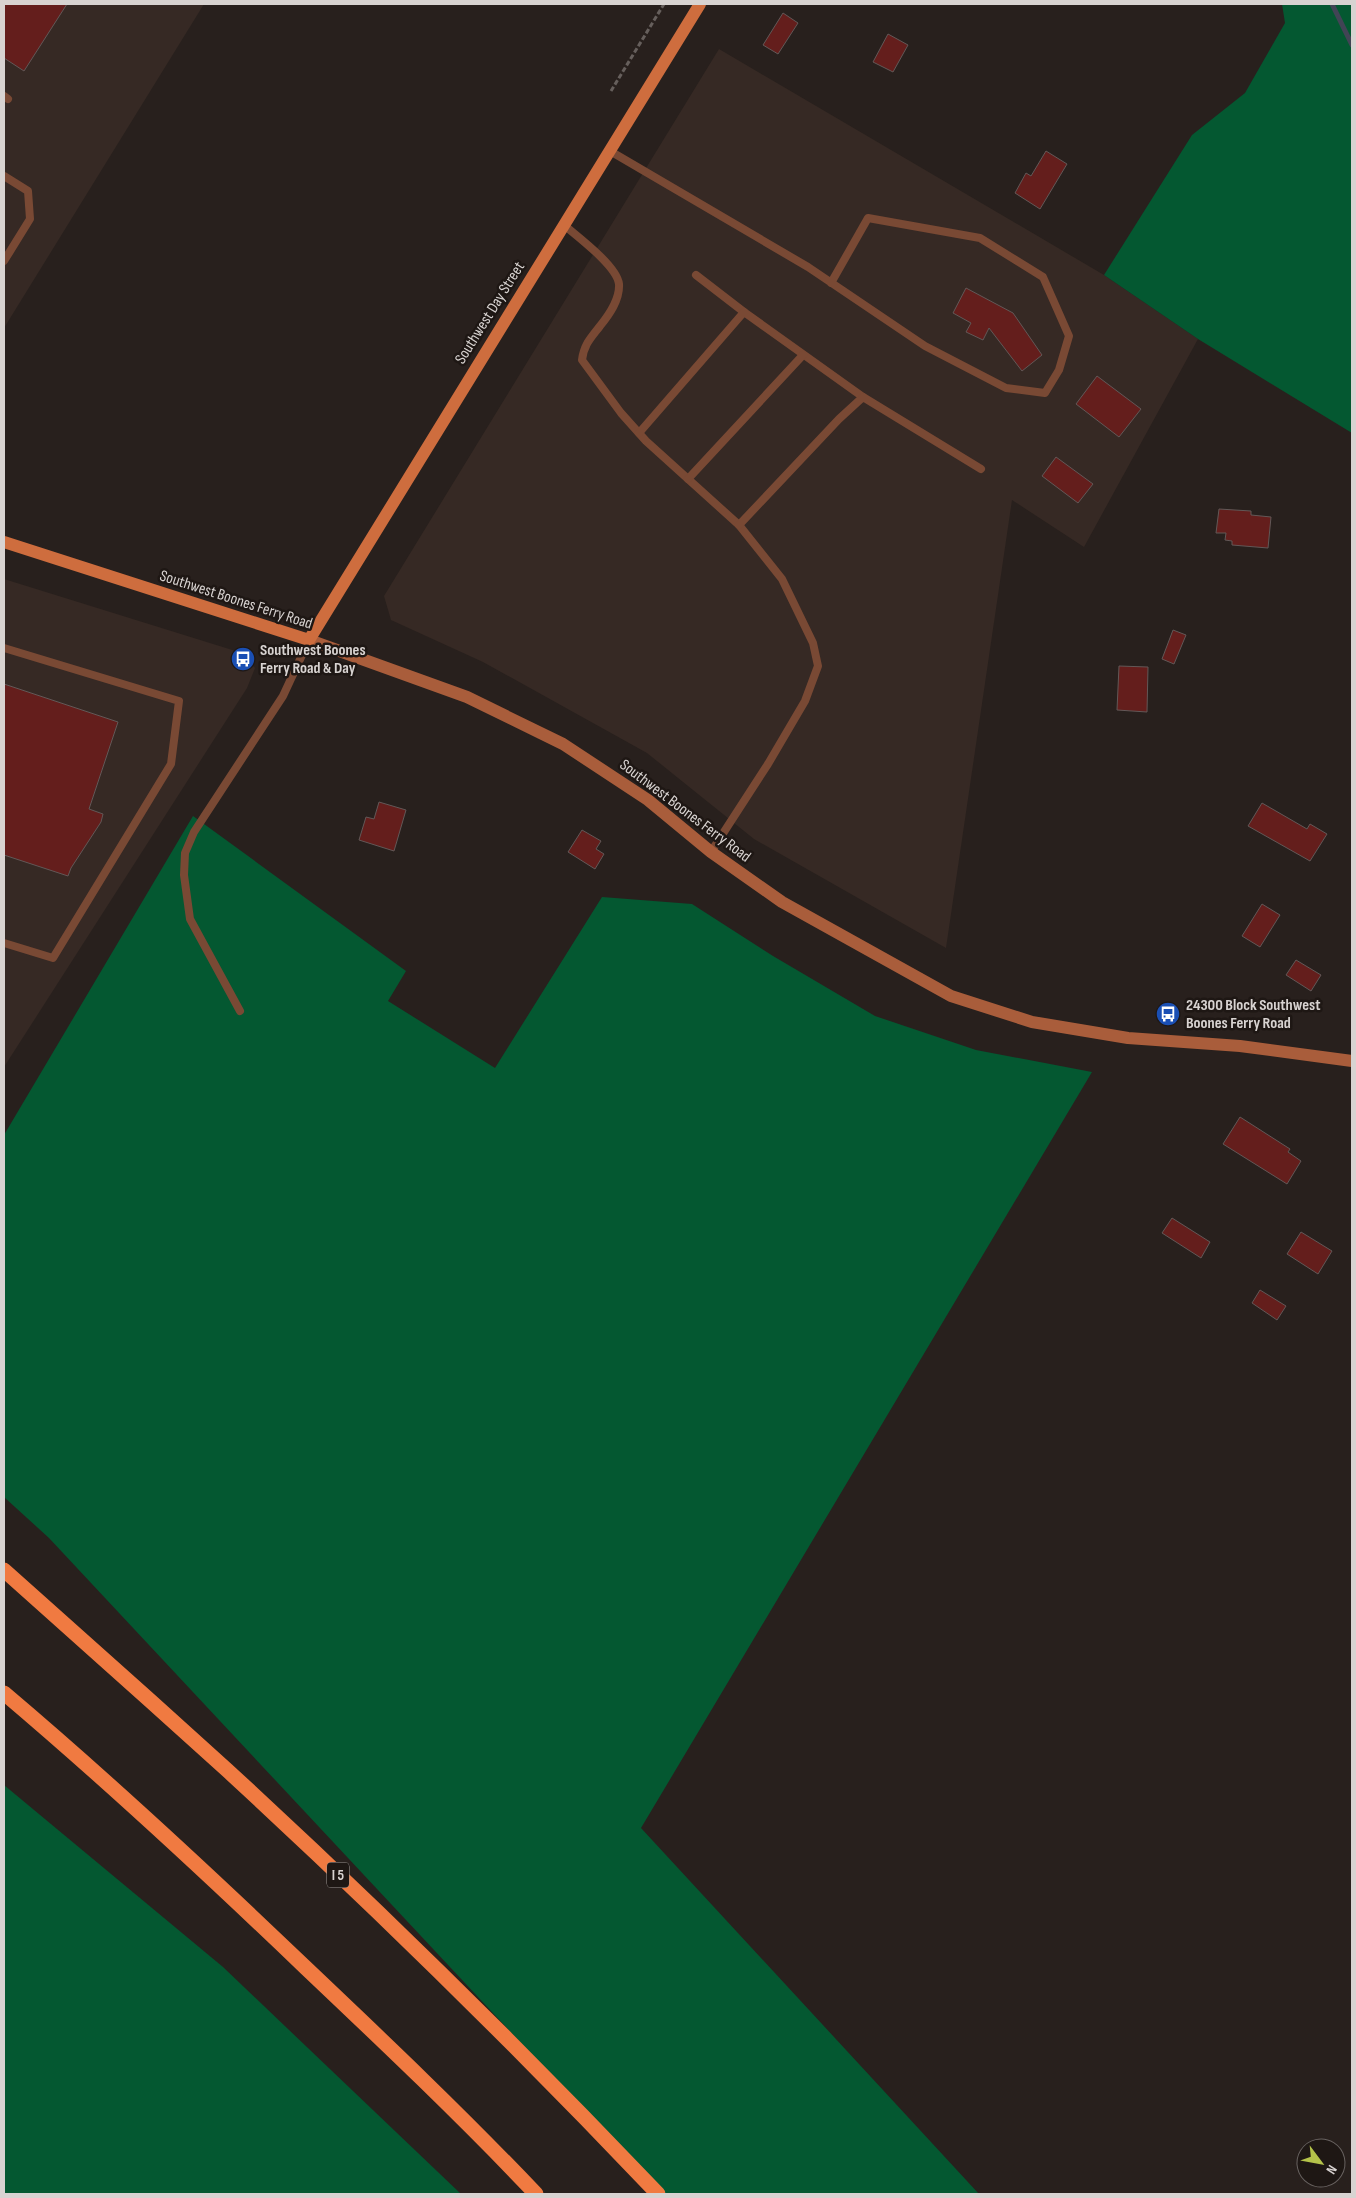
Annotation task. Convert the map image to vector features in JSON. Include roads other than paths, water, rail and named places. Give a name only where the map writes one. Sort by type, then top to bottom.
[{"type":"highway","name":"I 5","points":[[4,1570],[228,1771],[326,1863],[562,2094],[658,2194]]},
{"type":"highway","points":[[4,1693],[82,1758],[203,1869],[405,2062],[536,2194]]},
{"type":"main road","name":"Southwest Day Street","points":[[309,640],[700,4]]},
{"type":"main road","name":"Southwest Boones Ferry Road","points":[[4,542],[309,640],[467,697],[552,738],[624,783],[670,817],[711,852],[802,915],[951,996],[1032,1022],[1128,1038],[1240,1046],[1352,1061]]},
{"type":"lane","points":[[610,151],[831,283],[925,346],[1006,388],[1045,392],[1059,370],[1069,336],[1043,277],[980,238],[868,218],[831,283]]},
{"type":"lane","points":[[4,176],[28,191],[30,219],[4,261]]},
{"type":"lane","points":[[564,225],[613,271],[619,284],[616,301],[584,346],[582,360],[639,433],[739,525],[782,579],[813,643],[818,666],[805,701],[768,764],[711,852]]},
{"type":"lane","points":[[696,275],[744,312],[863,397],[981,469]]},
{"type":"lane","points":[[639,433],[744,312]]},
{"type":"lane","points":[[688,479],[803,355]]},
{"type":"lane","points":[[739,525],[838,419],[863,397]]},
{"type":"lane","points":[[240,1010],[190,919],[184,875],[185,854],[194,832],[283,696],[309,640]]},
{"type":"lane","points":[[4,648],[179,701],[171,764],[53,958],[4,943]]},
{"type":"waterway","points":[[1332,4],[1352,45]]},
{"type":"place","name":"Southwest Boones Ferry Road & Day","points":[[243,659]]},
{"type":"place","name":"24300 Block Southwest Boones Ferry Road","points":[[1168,1014]]}]
